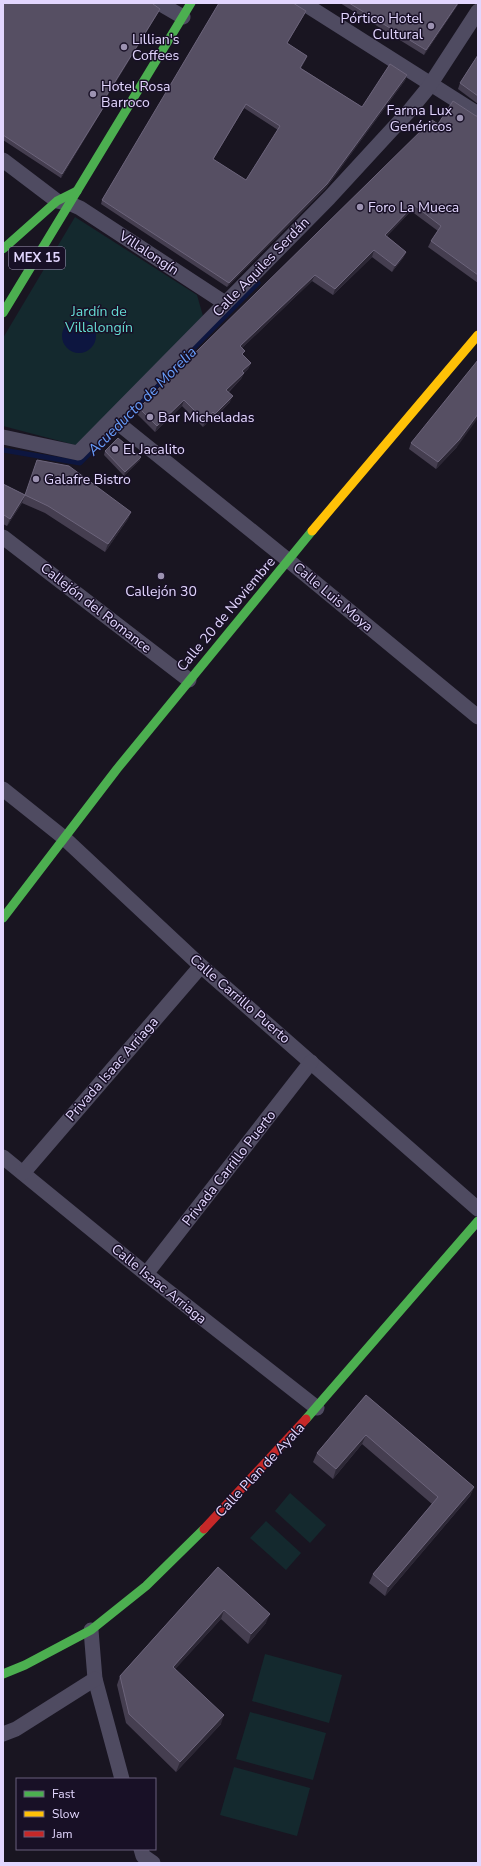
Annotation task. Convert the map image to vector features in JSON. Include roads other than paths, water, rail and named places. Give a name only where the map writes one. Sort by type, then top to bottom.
[{"type":"street","points":[[159,3],[183,16]]},
{"type":"street","name":"MEX 15","points":[[3,313],[68,199],[191,3]]},
{"type":"street","points":[[303,3],[478,114]]},
{"type":"street","name":"Calle Aquiles Serdán","points":[[3,437],[78,453],[329,198],[410,110],[431,83],[478,11]]},
{"type":"street","name":"Villalongín","points":[[3,160],[68,199],[225,303]]},
{"type":"street","name":"MEX 15","points":[[3,249],[68,199]]},
{"type":"street","name":"Calle 20 de Noviembre","points":[[3,918],[63,837],[189,680],[478,334]]},
{"type":"street","name":"Calle Luis Moya","points":[[113,419],[289,561],[478,717]]},
{"type":"street","name":"Callejón del Romance","points":[[3,537],[189,680]]},
{"type":"street","name":"Calle Carrillo Puerto","points":[[3,789],[63,837],[201,966],[478,1209]]},
{"type":"street","name":"Privada Isaac Arriaga","points":[[23,1173],[201,966]]},
{"type":"street","name":"Privada Carrillo Puerto","points":[[146,1274],[311,1062]]},
{"type":"street","name":"Calle Isaac Arriaga","points":[[3,1157],[146,1274],[317,1408]]},
{"type":"street","name":"Calle Plan de Ayala","points":[[3,1674],[26,1665],[91,1630],[146,1586],[224,1509],[317,1408],[478,1221]]},
{"type":"street","points":[[91,1630],[95,1678],[122,1778]]},
{"type":"street","points":[[3,1734],[16,1729],[95,1678]]},
{"type":"waterway","name":"Acueducto de Morelia","points":[[3,450],[80,463],[258,283]]},
{"type":"place","name":"Pórtico Hotel Cultural","points":[[431,26]]},
{"type":"place","name":"Lillian's Coffees","points":[[124,47]]},
{"type":"place","name":"Hotel Rosa Barroco","points":[[93,94]]},
{"type":"place","name":"Farma Lux Genéricos","points":[[460,118]]},
{"type":"place","name":"Foro La Mueca","points":[[360,207]]},
{"type":"place","name":"Bar Micheladas","points":[[150,417]]},
{"type":"place","name":"El Jacalito","points":[[115,449]]},
{"type":"place","name":"Galafre Bistro","points":[[36,479]]},
{"type":"place","name":"Callejón 30","points":[[161,576]]},
{"type":"park label","name":"Jardín de Villalongín","points":[[99,320]]}]
